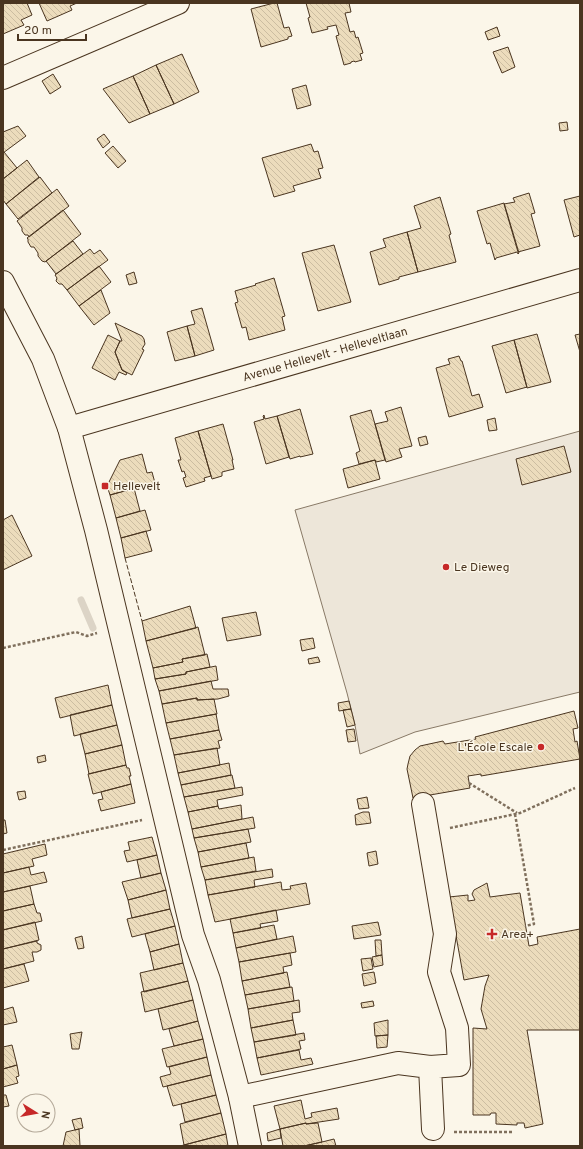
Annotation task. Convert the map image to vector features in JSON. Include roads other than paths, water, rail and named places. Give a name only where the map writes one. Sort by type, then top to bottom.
[{"type":"main road","points":[[3,78],[178,3]]},
{"type":"main road","name":"Avenue Hellevelt - Helleveltlaan","points":[[69,428],[580,280]]},
{"type":"main road","points":[[3,282],[43,359],[69,428],[97,537],[193,935],[209,980],[240,1097],[250,1146]]},
{"type":"main road","points":[[240,1097],[398,1063],[430,1067],[459,1065],[457,1028],[439,972],[445,934],[423,804]]},
{"type":"main road","points":[[430,1067],[433,1129]]},
{"type":"waterway","points":[[81,600],[93,628]]},
{"type":"place","name":"Hellevelt","points":[[105,486]]},
{"type":"place","name":"Le Dieweg","points":[[446,567]]},
{"type":"place","name":"L'École Escale","points":[[541,747]]},
{"type":"place","name":"Area+","points":[[492,934]]}]
